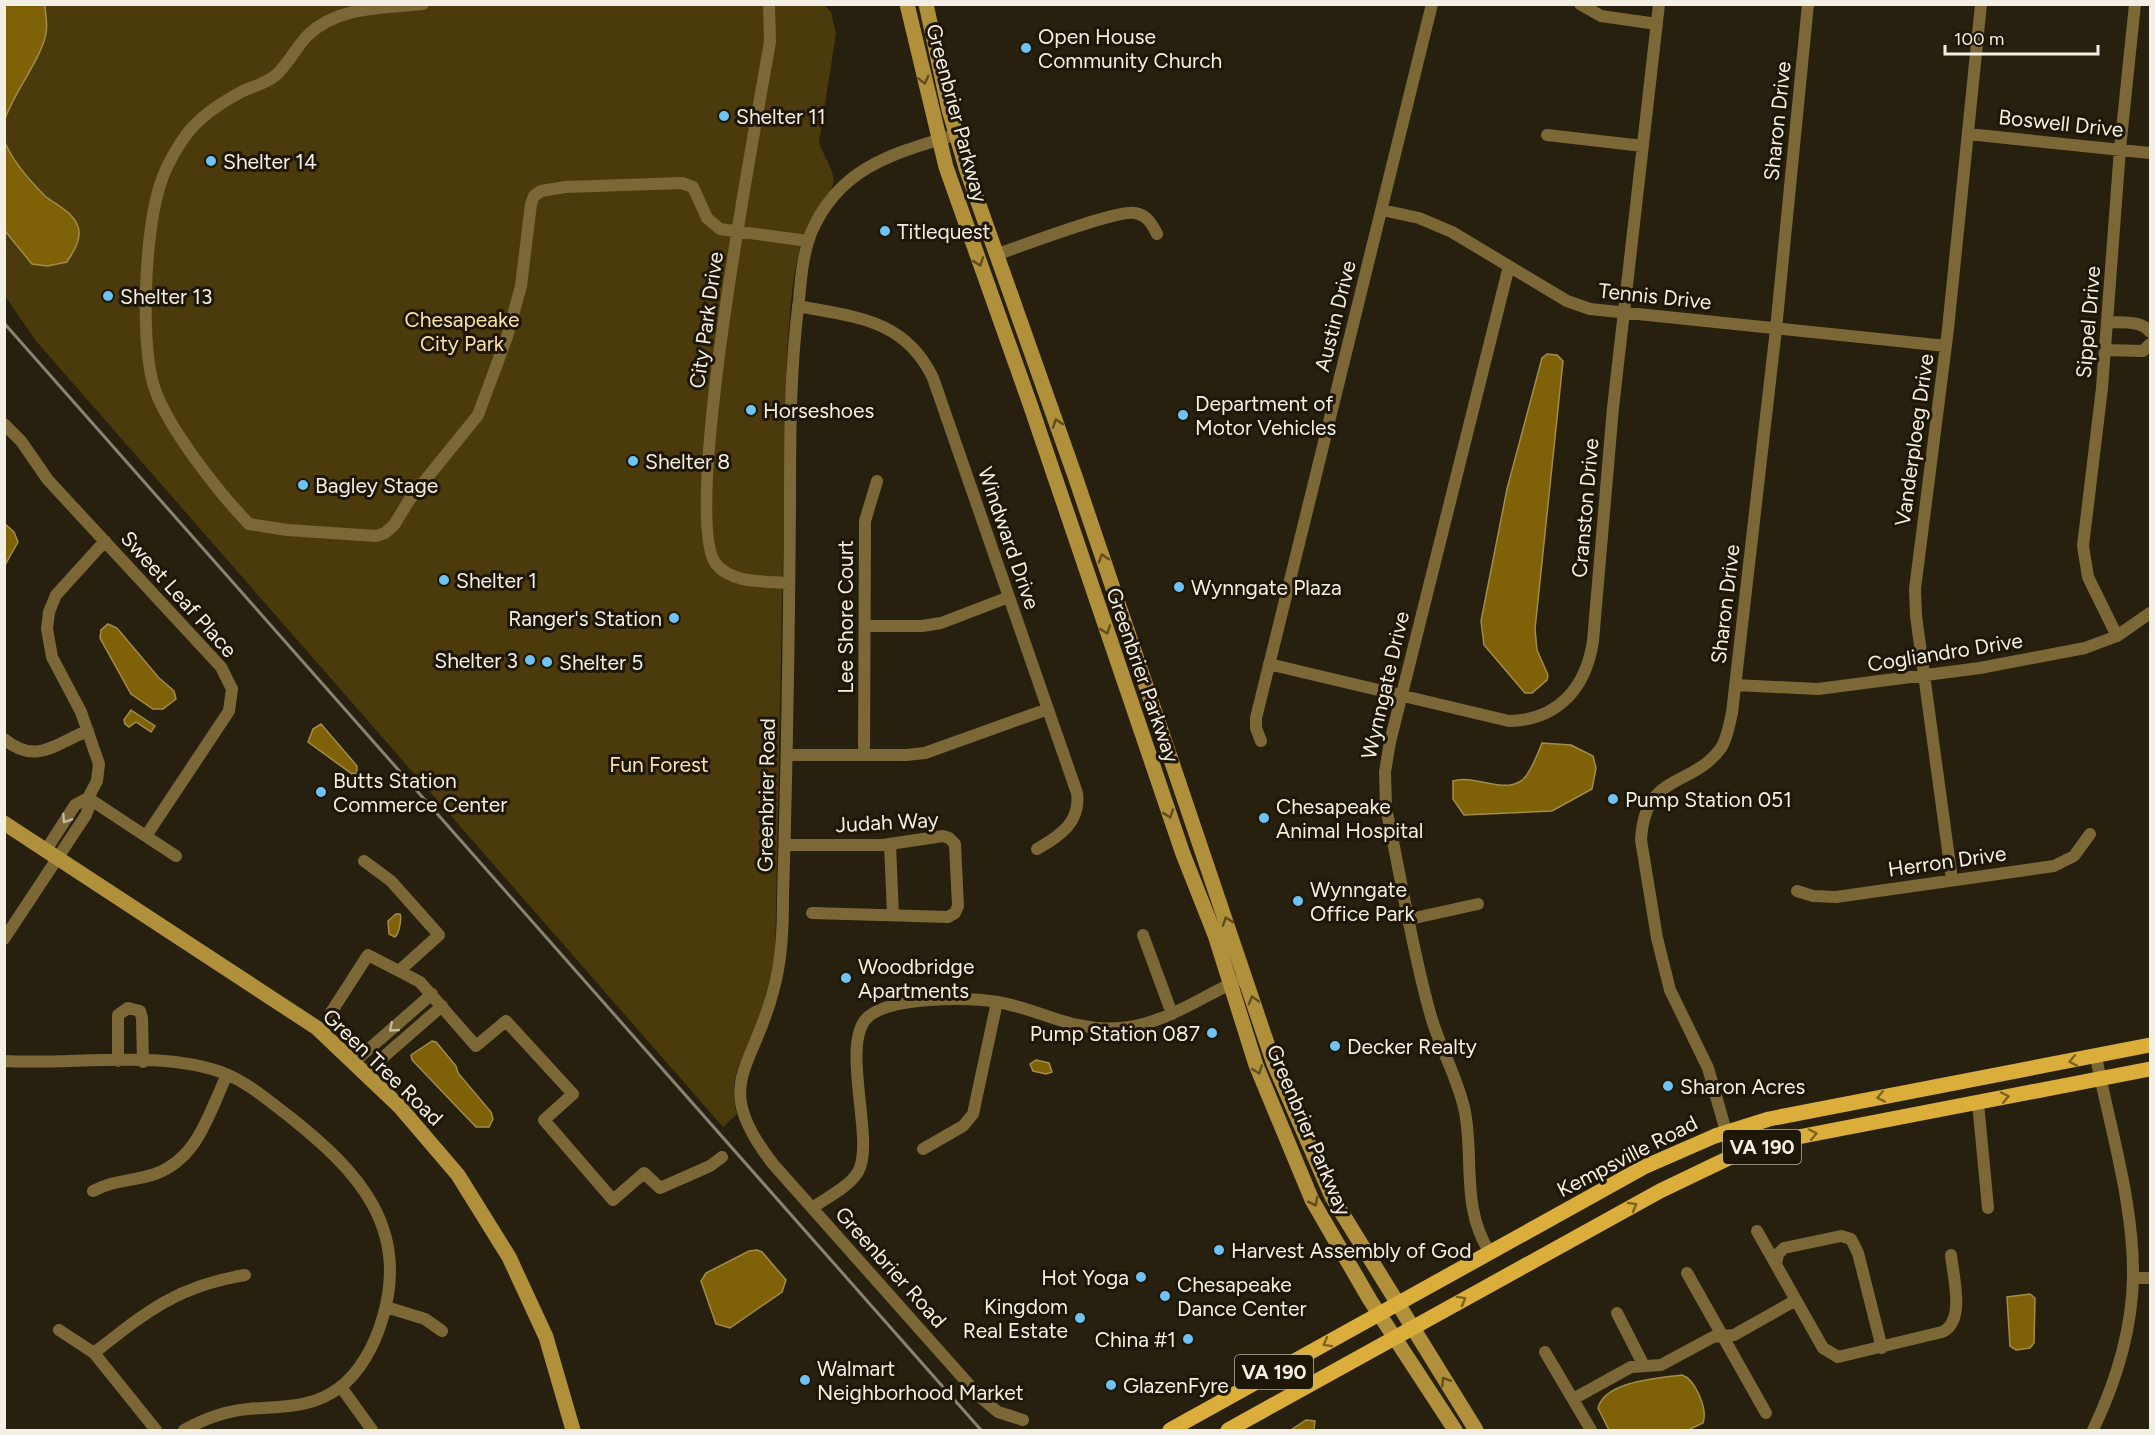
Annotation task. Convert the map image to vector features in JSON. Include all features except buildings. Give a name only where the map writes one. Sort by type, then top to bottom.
[{"type":"main road","name":"Greenbrier Parkway","points":[[907,4],[950,178],[1030,404],[1114,656],[1231,983],[1256,1065],[1303,1179],[1334,1239],[1394,1338],[1455,1431]]},
{"type":"main road","name":"Greenbrier Parkway","points":[[926,4],[956,135],[1246,976],[1274,1064],[1307,1145],[1343,1217],[1476,1431]]},
{"type":"main road","name":"Green Tree Road","points":[[4,823],[317,1028],[425,1134],[458,1175],[509,1257],[546,1337],[573,1431]]},
{"type":"main road","name":"Kempsville Road","points":[[1170,1431],[1644,1167],[1726,1132],[1794,1113],[2151,1046]]},
{"type":"main road","name":"VA 190","points":[[1228,1431],[1660,1191],[1733,1156],[1798,1137],[2151,1069]]},
{"type":"street","points":[[423,4],[358,11],[328,21],[309,34],[277,74],[235,96],[198,122],[169,163],[158,190],[152,222],[147,328],[152,379],[171,420],[191,450],[249,524],[287,530],[376,536],[385,533],[394,525],[410,499],[478,415],[507,337],[521,286],[526,238],[534,196],[541,191],[565,187],[682,183],[693,187],[707,218],[713,225],[808,241]]},
{"type":"street","name":"City Park Drive","points":[[769,4],[771,42],[738,231],[711,427],[708,484],[709,548],[716,564],[734,577],[789,583]]},
{"type":"street","name":"Austin Drive","points":[[1261,741],[1256,728],[1256,718],[1432,4]]},
{"type":"street","points":[[1581,4],[1601,16],[1656,24]]},
{"type":"street","name":"Cranston Drive","points":[[1269,664],[1493,720],[1523,721],[1554,710],[1579,685],[1588,666],[1593,642],[1624,313],[1659,4]]},
{"type":"street","name":"Sharon Drive","points":[[1733,1156],[1708,1068],[1670,990],[1657,938],[1641,840],[1643,820],[1654,796],[1674,780],[1704,763],[1724,743],[1736,685],[1776,329],[1808,4]]},
{"type":"street","name":"Vanderploeg Drive","points":[[1952,880],[1916,616],[1915,589],[1930,455],[1946,346],[1981,4]]},
{"type":"street","name":"Sippel Drive","points":[[2117,636],[2088,577],[2083,546],[2108,322],[2135,4]]},
{"type":"street","name":"Boswell Drive","points":[[1968,134],[2151,153]]},
{"type":"street","name":"Greenbrier Road","points":[[956,135],[893,154],[856,174],[827,204],[808,241],[798,306],[791,386],[787,755],[780,958],[773,993],[746,1063],[740,1095],[744,1117],[757,1143],[812,1208],[980,1398],[998,1412],[1023,1420]]},
{"type":"street","points":[[1548,135],[1643,146]]},
{"type":"street","name":"Tennis Drive","points":[[1382,210],[1432,222],[1581,307],[1946,346]]},
{"type":"street","points":[[998,254],[1122,212],[1144,216],[1152,224],[1157,234]]},
{"type":"street","name":"Wynngate Drive","points":[[1490,1252],[1481,1239],[1471,1206],[1464,1110],[1457,1082],[1430,1012],[1386,808],[1384,788],[1386,762],[1401,696],[1509,266]]},
{"type":"street","name":"Windward Drive","points":[[798,306],[867,319],[895,333],[922,358],[933,378],[1078,801],[1076,816],[1069,826],[1037,849]]},
{"type":"street","points":[[2108,322],[2136,323],[2146,326],[2151,332]]},
{"type":"street","points":[[2105,350],[2143,351],[2151,345]]},
{"type":"street","name":"Sweet Leaf Place","points":[[5,424],[21,441],[48,480],[221,667],[232,689],[228,711],[146,836]]},
{"type":"street","name":"Lee Shore Court","points":[[864,755],[865,521],[877,481]]},
{"type":"street","points":[[4,939],[52,854],[75,805],[88,798],[99,773],[88,731],[81,712],[52,657],[46,629],[49,612],[57,595],[105,541]]},
{"type":"street","points":[[865,626],[910,627],[941,623],[1009,597]]},
{"type":"street","name":"Cogliandro Drive","points":[[1736,685],[1818,688],[1924,675],[2050,655],[2085,648],[2117,636],[2151,613]]},
{"type":"street","points":[[787,755],[925,753],[1048,709]]},
{"type":"street","points":[[4,739],[22,752],[39,752],[88,731]]},
{"type":"street","points":[[88,798],[176,856]]},
{"type":"street","name":"Herron Drive","points":[[1797,891],[1827,897],[2054,866],[2074,856],[2090,834]]},
{"type":"street","name":"Judah Way","points":[[785,845],[890,844],[922,837],[950,838],[955,844],[958,906],[955,914],[948,917],[908,918],[893,915],[812,913]]},
{"type":"street","points":[[890,844],[893,915]]},
{"type":"street","points":[[364,861],[392,881],[439,935],[399,971]]},
{"type":"street","points":[[1410,919],[1478,904]]},
{"type":"street","points":[[1143,935],[1172,1014]]},
{"type":"street","points":[[330,1014],[368,955],[420,982],[476,1046],[506,1021],[573,1094],[544,1120],[613,1200],[644,1173],[660,1188],[710,1166],[722,1157]]},
{"type":"street","points":[[812,1208],[853,1179],[860,1170],[862,1149],[857,1057],[859,1032],[867,1018],[879,1010],[900,1004],[972,1000],[997,1002],[1092,1028],[1121,1028],[1144,1024],[1172,1014],[1246,976]]},
{"type":"street","points":[[359,1067],[432,994]]},
{"type":"street","points":[[923,1149],[963,1126],[973,1114],[997,1002]]},
{"type":"street","points":[[359,1067],[442,1006]]},
{"type":"street","points":[[118,1061],[118,1015],[128,1008],[140,1011],[142,1018],[143,1062]]},
{"type":"street","points":[[2093,1431],[2119,1366],[2127,1335],[2133,1278],[2129,1217],[2096,1057]]},
{"type":"street","points":[[4,1061],[180,1063],[227,1075],[256,1091],[300,1125],[359,1182],[372,1200],[382,1220],[392,1263],[386,1307],[369,1350],[341,1387],[308,1404],[290,1408],[226,1413],[184,1431]]},
{"type":"street","points":[[93,1191],[121,1179],[153,1174],[184,1157],[199,1136],[227,1075]]},
{"type":"street","points":[[1978,1102],[1988,1208]]},
{"type":"street","points":[[1757,1231],[1829,1354],[1843,1357],[1942,1332],[1951,1327],[1956,1314],[1951,1255]]},
{"type":"street","points":[[1776,1264],[1778,1254],[1784,1248],[1842,1236],[1851,1239],[1858,1253],[1882,1348]]},
{"type":"street","points":[[1687,1273],[1766,1413]]},
{"type":"street","points":[[93,1353],[162,1301],[207,1282],[245,1275]]},
{"type":"street","points":[[2133,1278],[2151,1278]]},
{"type":"street","points":[[1573,1399],[1631,1366],[1661,1365],[1713,1337],[1734,1335],[1796,1300]]},
{"type":"street","points":[[386,1307],[425,1318],[441,1330]]},
{"type":"street","points":[[1617,1313],[1644,1366]]},
{"type":"street","points":[[59,1330],[93,1353],[156,1431]]},
{"type":"street","points":[[1545,1352],[1591,1431]]},
{"type":"street","points":[[341,1387],[372,1431]]},
{"type":"green space","name":"Chesapeake City Park","points":[[823,4],[831,12],[836,34],[819,142],[834,180],[828,196],[810,222],[798,257],[792,288],[787,350],[775,961],[761,1012],[737,1070],[734,1102],[737,1114],[723,1127],[36,341],[5,296],[4,5]]},
{"type":"shaded area","points":[[5,4],[45,5],[47,26],[39,53],[5,119]]},
{"type":"shaded area","points":[[4,140],[16,162],[33,184],[75,220],[79,232],[78,240],[67,262],[47,266],[32,264],[5,231]]},
{"type":"shaded area","points":[[1547,354],[1557,355],[1563,361],[1535,629],[1537,650],[1548,675],[1547,680],[1532,693],[1525,693],[1484,645],[1481,621],[1507,489],[1542,358]]},
{"type":"shaded area","points":[[5,524],[14,532],[18,542],[5,565]]},
{"type":"shaded area","points":[[108,624],[117,628],[159,678],[174,691],[176,699],[163,709],[153,709],[131,694],[100,638],[101,630]]},
{"type":"shaded area","points":[[131,710],[155,726],[151,732],[136,722],[129,727],[125,724],[124,720]]},
{"type":"shaded area","points":[[321,724],[357,766],[357,773],[352,774],[308,742],[313,729]]},
{"type":"shaded area","points":[[1542,743],[1571,745],[1593,756],[1596,768],[1592,789],[1552,811],[1464,815],[1453,799],[1453,781],[1462,779],[1513,785],[1521,781],[1528,773]]},
{"type":"shaded area","points":[[396,914],[400,914],[401,919],[395,937],[389,934],[388,921]]},
{"type":"shaded area","points":[[432,1041],[436,1042],[456,1066],[458,1073],[491,1112],[493,1119],[489,1127],[476,1127],[412,1060],[411,1055]]},
{"type":"shaded area","points":[[1036,1060],[1049,1063],[1052,1072],[1046,1074],[1033,1071],[1030,1064]]},
{"type":"shaded area","points":[[749,1251],[762,1252],[786,1280],[782,1292],[730,1328],[716,1324],[701,1281],[706,1273]]},
{"type":"shaded area","points":[[2030,1294],[2035,1298],[2034,1343],[2030,1348],[2016,1350],[2010,1346],[2007,1297]]},
{"type":"shaded area","points":[[1682,1375],[1696,1388],[1704,1410],[1703,1423],[1688,1430],[1609,1430],[1598,1408],[1611,1392],[1634,1382]]},
{"type":"shaded area","points":[[1306,1420],[1315,1421],[1314,1430],[1291,1430]]},
{"type":"railway","points":[[4,323],[981,1430]]},
{"type":"place","name":"Open House Community Church","points":[[1026,48]]},
{"type":"place","name":"Shelter 11","points":[[724,116]]},
{"type":"place","name":"Shelter 14","points":[[211,161]]},
{"type":"place","name":"Titlequest","points":[[885,231]]},
{"type":"place","name":"Shelter 13","points":[[108,296]]},
{"type":"place","name":"Horseshoes","points":[[751,410]]},
{"type":"place","name":"Department of Motor Vehicles","points":[[1183,415]]},
{"type":"place","name":"Shelter 8","points":[[633,461]]},
{"type":"place","name":"Bagley Stage","points":[[303,485]]},
{"type":"place","name":"Shelter 1","points":[[444,580]]},
{"type":"place","name":"Wynngate Plaza","points":[[1179,587]]},
{"type":"place","name":"Ranger's Station","points":[[674,618]]},
{"type":"place","name":"Shelter 3","points":[[530,660]]},
{"type":"place","name":"Shelter 5","points":[[547,662]]},
{"type":"place","name":"Butts Station Commerce Center","points":[[321,792]]},
{"type":"place","name":"Pump Station 051","points":[[1613,799]]},
{"type":"place","name":"Chesapeake Animal Hospital","points":[[1264,818]]},
{"type":"place","name":"Wynngate Office Park","points":[[1298,901]]},
{"type":"place","name":"Woodbridge Apartments","points":[[846,978]]},
{"type":"place","name":"Pump Station 087","points":[[1212,1033]]},
{"type":"place","name":"Decker Realty","points":[[1335,1046]]},
{"type":"place","name":"Sharon Acres","points":[[1668,1086]]},
{"type":"place","name":"Harvest Assembly of God","points":[[1219,1250]]},
{"type":"place","name":"Hot Yoga","points":[[1141,1277]]},
{"type":"place","name":"Chesapeake Dance Center","points":[[1165,1296]]},
{"type":"place","name":"Kingdom Real Estate","points":[[1080,1318]]},
{"type":"place","name":"China #1","points":[[1188,1339]]},
{"type":"place","name":"Walmart Neighborhood Market","points":[[805,1380]]},
{"type":"place","name":"GlazenFyre","points":[[1111,1385]]},
{"type":"park label","name":"Fun Forest","points":[[659,764]]}]
